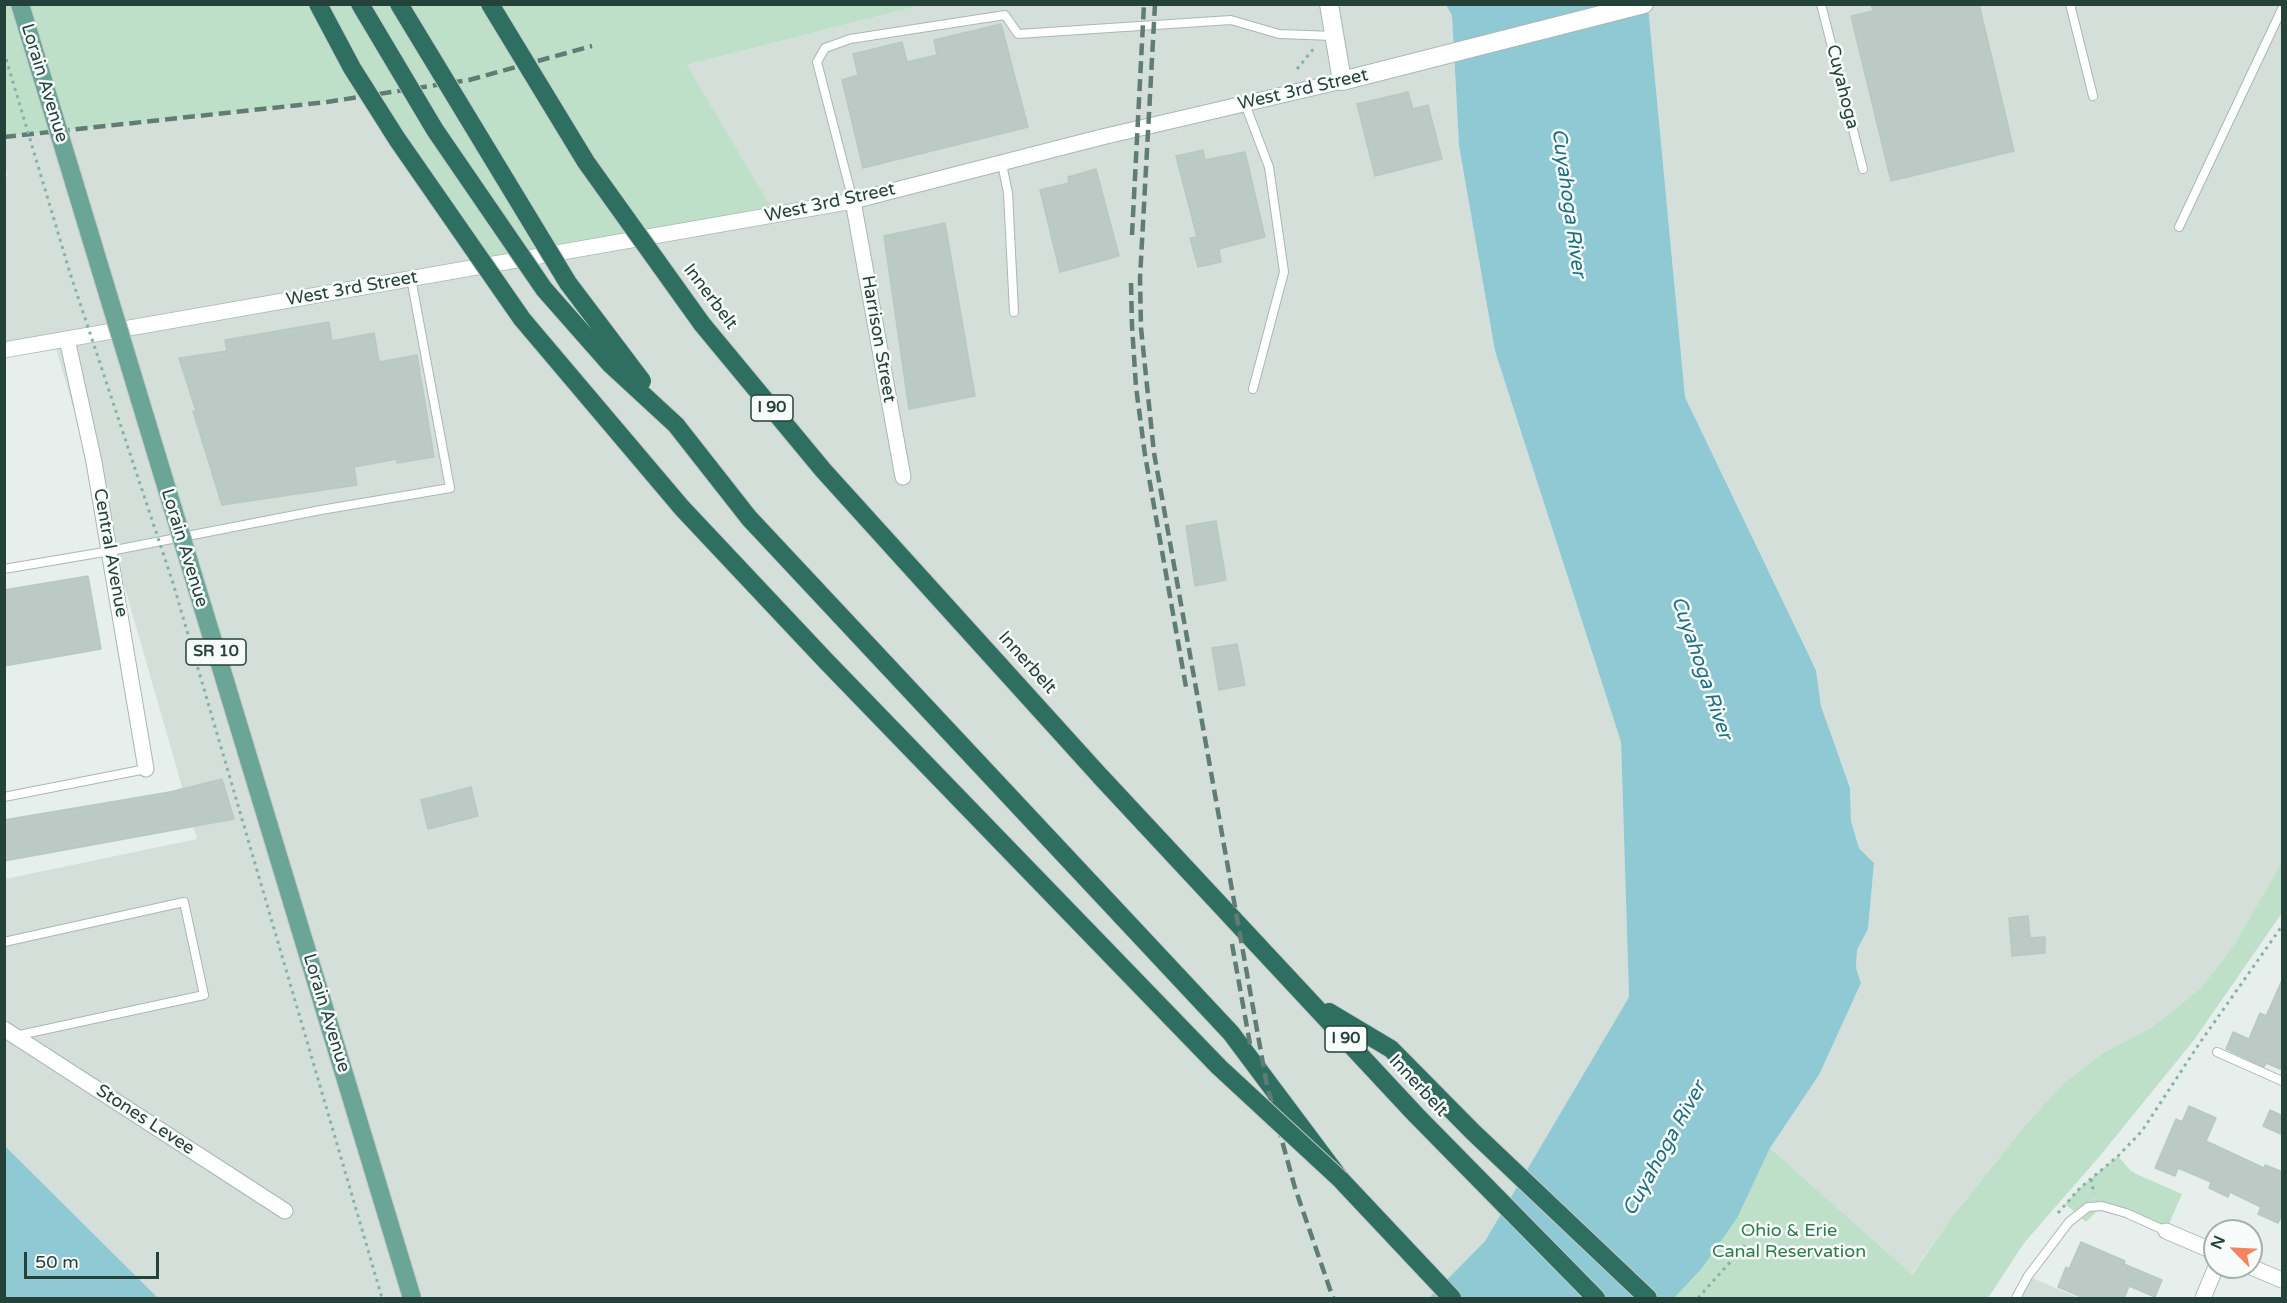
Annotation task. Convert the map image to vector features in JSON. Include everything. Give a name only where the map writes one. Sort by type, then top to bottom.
[{"type":"highway","points":[[318,4],[352,68],[397,139],[522,319],[675,500],[826,661],[1219,1067],[1341,1180],[1452,1299]]},
{"type":"highway","points":[[360,4],[435,130],[544,289],[611,365],[676,425]]},
{"type":"highway","points":[[399,4],[408,24],[568,283],[749,518],[1231,1033],[1341,1180]]},
{"type":"highway","name":"Innerbelt","points":[[490,4],[586,162],[652,256],[702,324],[816,461],[1100,776],[1416,1115],[1596,1299]]},
{"type":"highway","points":[[1312,1002],[1391,1049],[1473,1132],[1648,1299]]},
{"type":"main road","name":"Lorain Avenue","points":[[20,4],[412,1299]]},
{"type":"street","points":[[1329,4],[1342,81]]},
{"type":"street","name":"West 3rd Street","points":[[4,350],[853,201],[1102,137],[1434,59],[1644,4]]},
{"type":"street","name":"Harrison Street","points":[[853,201],[903,477]]},
{"type":"street","name":"Central Avenue","points":[[67,339],[94,462],[146,769]]},
{"type":"street","name":"Stones Levee","points":[[10,1032],[285,1211]]},
{"type":"street","points":[[2166,1231],[2203,1247]]},
{"type":"street","points":[[2263,1272],[2283,1280]]},
{"type":"street","points":[[2203,1299],[2211,1279]]},
{"type":"lane","name":"Cuyahoga","points":[[1821,4],[1863,169]]},
{"type":"lane","points":[[2070,4],[2093,96]]},
{"type":"lane","points":[[2179,226],[2283,9]]},
{"type":"lane","points":[[853,201],[817,62],[825,48],[850,39],[1005,15],[1018,34],[1231,20],[1279,33],[1334,36]]},
{"type":"lane","points":[[1245,104],[1269,167],[1284,272],[1253,389]]},
{"type":"lane","points":[[1002,164],[1008,193],[1014,312]]},
{"type":"lane","points":[[4,569],[450,488],[411,278]]},
{"type":"lane","points":[[4,798],[146,769]]},
{"type":"lane","points":[[4,942],[184,902],[204,995],[10,1032]]},
{"type":"lane","points":[[2217,1052],[2283,1081]]},
{"type":"lane","points":[[2016,1299],[2028,1276],[2069,1222],[2088,1207],[2102,1206],[2166,1231]]},
{"type":"path","points":[[4,52],[70,273],[173,583],[382,1299]]},
{"type":"path","points":[[2055,1217],[2080,1188],[2118,1156],[2142,1131],[2199,1044],[2283,926]]},
{"type":"path","points":[[1698,1299],[1749,1242]]},
{"type":"shaded area","points":[[922,5],[1446,5],[1452,14],[1459,146],[1495,351],[1621,742],[1629,997],[1485,1241],[1429,1298],[158,1298],[5,1146],[5,879],[197,839],[54,341],[5,350],[4,168],[9,181],[5,164],[5,137],[368,96],[775,214],[687,65]]},
{"type":"shaded area","points":[[1648,5],[2282,5],[2282,862],[2234,945],[2200,989],[2152,1027],[2101,1054],[2062,1085],[2027,1123],[1949,1221],[1911,1275],[1770,1148],[1819,1075],[1861,983],[1856,968],[1857,950],[1868,929],[1874,863],[1859,848],[1851,821],[1850,788],[1821,706],[1816,669],[1685,397]]},
{"type":"shaded area","points":[[2028,1276],[2079,1298],[2016,1298]]},
{"type":"green space","points":[[4,5],[922,5],[687,65],[776,215],[486,265],[368,96],[5,137]]},
{"type":"green space","name":"Ohio & Erie Canal Reservation","points":[[2282,862],[2282,913],[2194,1040],[2099,1157],[2024,1243],[1988,1298],[1671,1298],[1703,1267],[1733,1223],[1770,1148],[1912,1275],[1949,1221],[2027,1123],[2062,1085],[2101,1054],[2152,1027],[2200,989],[2234,945]]},
{"type":"green space","points":[[2118,1156],[2136,1174],[2182,1194],[2166,1231],[2102,1206],[2086,1222],[2065,1204]]},
{"type":"water","name":"Cuyahoga River","points":[[1446,5],[1648,5],[1685,397],[1816,670],[1821,706],[1850,788],[1851,821],[1859,848],[1874,863],[1868,929],[1857,950],[1856,968],[1861,983],[1819,1075],[1770,1148],[1737,1218],[1703,1267],[1674,1298],[1429,1298],[1485,1241],[1629,997],[1621,742],[1495,351],[1459,146],[1452,15]]},
{"type":"water","points":[[5,1146],[158,1298],[5,1298]]},
{"type":"building","points":[[1871,4],[1979,4],[2014,151],[1891,181],[1851,16],[1873,11]]},
{"type":"building","points":[[1001,24],[1028,127],[863,168],[842,80],[858,75],[853,54],[902,42],[907,62],[937,55],[934,40]]},
{"type":"building","points":[[1408,92],[1413,109],[1428,105],[1442,159],[1375,176],[1357,104]]},
{"type":"building","points":[[1203,150],[1205,160],[1245,152],[1265,237],[1219,249],[1221,262],[1198,267],[1190,238],[1197,237],[1176,156]]},
{"type":"building","points":[[1096,169],[1119,256],[1060,272],[1040,190],[1069,183],[1068,177]]},
{"type":"building","points":[[945,223],[975,396],[909,409],[884,236]]},
{"type":"building","points":[[329,322],[332,341],[374,333],[379,362],[417,355],[434,457],[397,463],[397,459],[354,467],[357,485],[222,505],[179,358],[227,351],[225,340]]},
{"type":"building","points":[[1216,521],[1226,580],[1195,586],[1186,526]]},
{"type":"building","points":[[88,576],[101,649],[4,666],[4,590]]},
{"type":"building","points":[[1237,644],[1245,685],[1219,690],[1212,648]]},
{"type":"building","points":[[222,779],[234,819],[4,861],[4,820],[170,792]]},
{"type":"building","points":[[471,787],[478,816],[428,829],[421,800]]},
{"type":"building","points":[[2028,916],[2030,938],[2045,937],[2045,953],[2012,956],[2009,918]]},
{"type":"building","points":[[2283,978],[2283,1070],[2266,1063],[2264,1067],[2226,1049],[2233,1032],[2249,1039],[2260,1013],[2266,1016]]},
{"type":"building","points":[[2189,1106],[2216,1118],[2206,1141],[2264,1168],[2265,1165],[2283,1172],[2283,1212],[2278,1223],[2258,1214],[2261,1207],[2230,1192],[2228,1197],[2209,1188],[2211,1182],[2178,1168],[2175,1176],[2155,1168],[2176,1119],[2182,1122]]},
{"type":"building","points":[[2270,1110],[2283,1116],[2283,1135],[2263,1126]]},
{"type":"building","points":[[2081,1242],[2162,1280],[2155,1297],[2129,1286],[2124,1299],[2086,1299],[2058,1287],[2066,1267],[2069,1269]]},
{"type":"railway","points":[[1132,235],[1144,4]]},
{"type":"railway","points":[[1155,4],[1140,278],[1141,328],[1154,453],[1267,1086],[1295,1188],[1333,1298]]},
{"type":"railway","points":[[4,137],[327,102],[469,80],[592,46]]},
{"type":"railway","points":[[1131,283],[1136,387],[1145,455],[1186,687]]},
{"type":"railway","points":[[1232,944],[1250,1044]]}]
